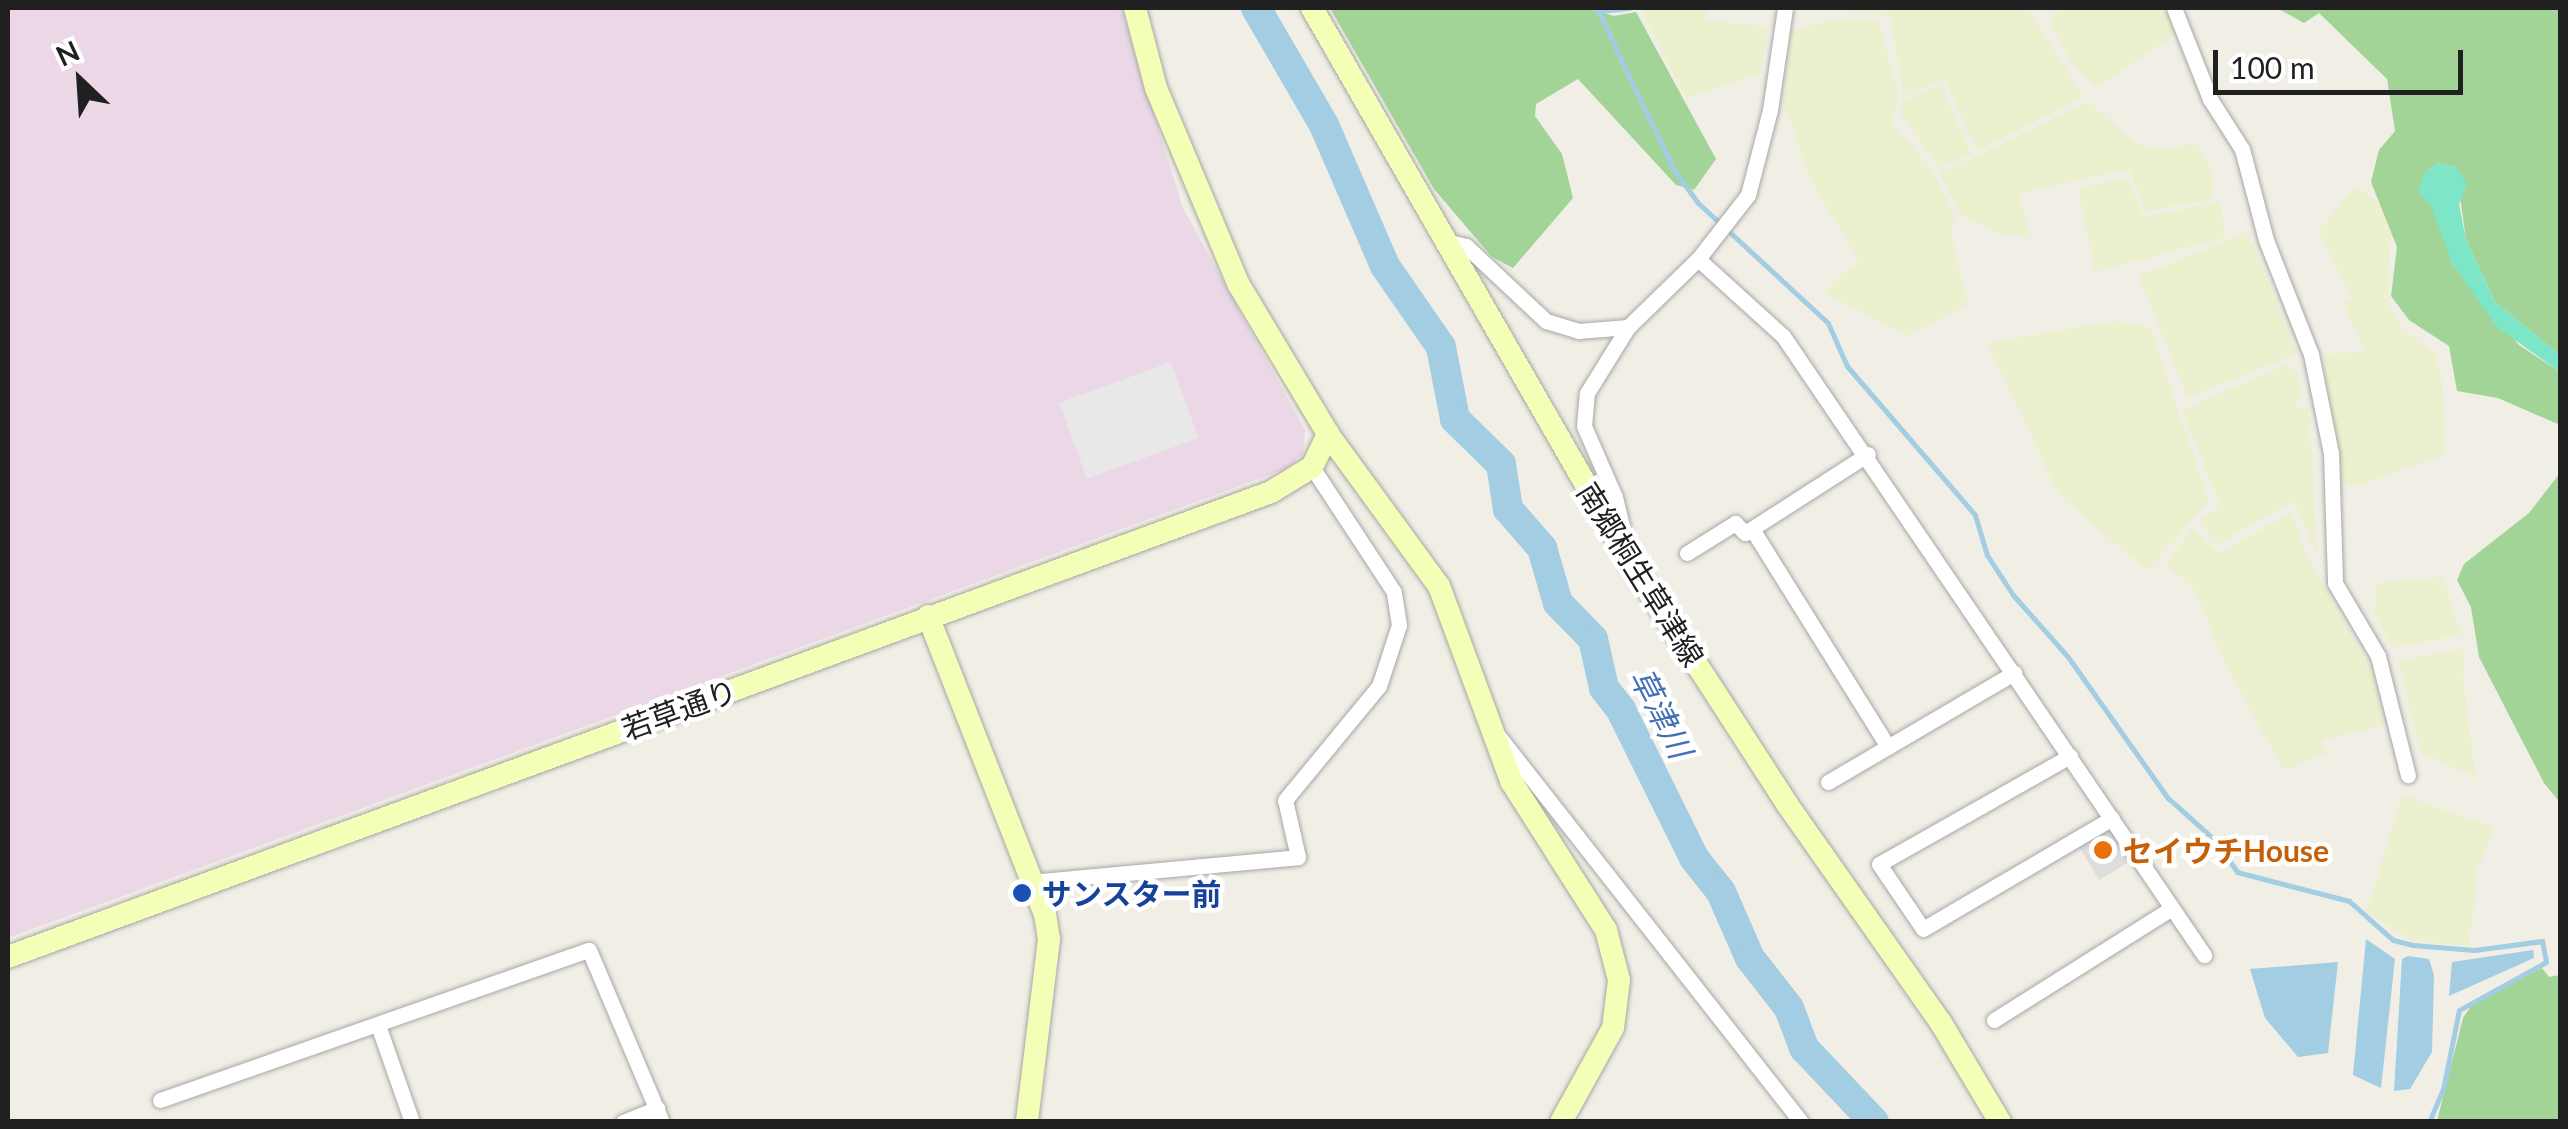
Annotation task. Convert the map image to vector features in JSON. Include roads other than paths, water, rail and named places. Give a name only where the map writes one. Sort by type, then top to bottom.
[{"type":"street","points":[[1135,8],[1156,88],[1210,226],[1328,434],[1440,586],[1511,781],[1606,930],[1615,956],[1613,1028],[1561,1122]]},
{"type":"street","name":"南郷桐生草津線","points":[[1312,8],[1628,558],[2000,1122]]},
{"type":"street","points":[[1628,558],[1615,496],[1582,412],[1628,328],[1698,260],[1748,195],[1770,110],[1785,8]]},
{"type":"street","points":[[2174,8],[2210,99],[2242,149],[2266,240],[2311,354],[2331,453],[2334,583],[2378,656],[2408,775]]},
{"type":"street","points":[[1445,242],[1466,246],[1546,321],[1578,331],[1628,328]]},
{"type":"street","points":[[1698,260],[1783,336],[1868,454],[2204,956]]},
{"type":"street","points":[[1030,882],[1298,857],[1285,800],[1378,686],[1399,625],[1394,592],[1312,466],[1328,434]]},
{"type":"street","points":[[1687,552],[1735,523],[1744,533],[1868,454]]},
{"type":"street","name":"若草通り","points":[[8,957],[1270,492],[1312,466]]},
{"type":"street","points":[[1752,528],[1888,747]]},
{"type":"street","points":[[928,616],[1049,938],[1027,1122]]},
{"type":"street","points":[[1828,782],[2014,673]]},
{"type":"street","points":[[1488,723],[1801,1122]]},
{"type":"street","points":[[2070,756],[1879,864],[1924,929],[2112,818]]},
{"type":"street","points":[[1994,1020],[2172,908]]},
{"type":"street","points":[[160,1100],[590,950],[660,1115],[624,1122]]},
{"type":"street","points":[[378,1025],[412,1122]]},
{"type":"water","points":[[2366,939],[2395,959],[2381,1088],[2353,1075]]},
{"type":"water","points":[[2533,950],[2534,958],[2449,996],[2452,962]]},
{"type":"water","points":[[2402,959],[2429,959],[2434,975],[2432,1052],[2410,1089],[2394,1091]]},
{"type":"water","points":[[2338,962],[2328,1053],[2298,1057],[2265,1018],[2250,969]]},
{"type":"waterway","name":"草津川","points":[[1256,8],[1324,125],[1385,266],[1441,347],[1455,419],[1501,464],[1508,509],[1542,548],[1558,603],[1593,639],[1604,688],[1621,710],[1694,858],[1721,892],[1750,958],[1789,1008],[1804,1048],[1874,1122]]},
{"type":"waterway","points":[[1629,8],[1598,11],[1674,170],[1697,202],[1828,323],[1847,366],[1975,515],[1987,555],[2013,595],[2068,657],[2168,798],[2217,842],[2237,872],[2349,901],[2393,940],[2413,945],[2474,950],[2542,941],[2546,962],[2459,1010],[2443,1089],[2429,1122]]},
{"type":"place","name":"セイウチHouse","points":[[2103,850]]},
{"type":"place","name":"サンスター前","points":[[1022,893]]}]
